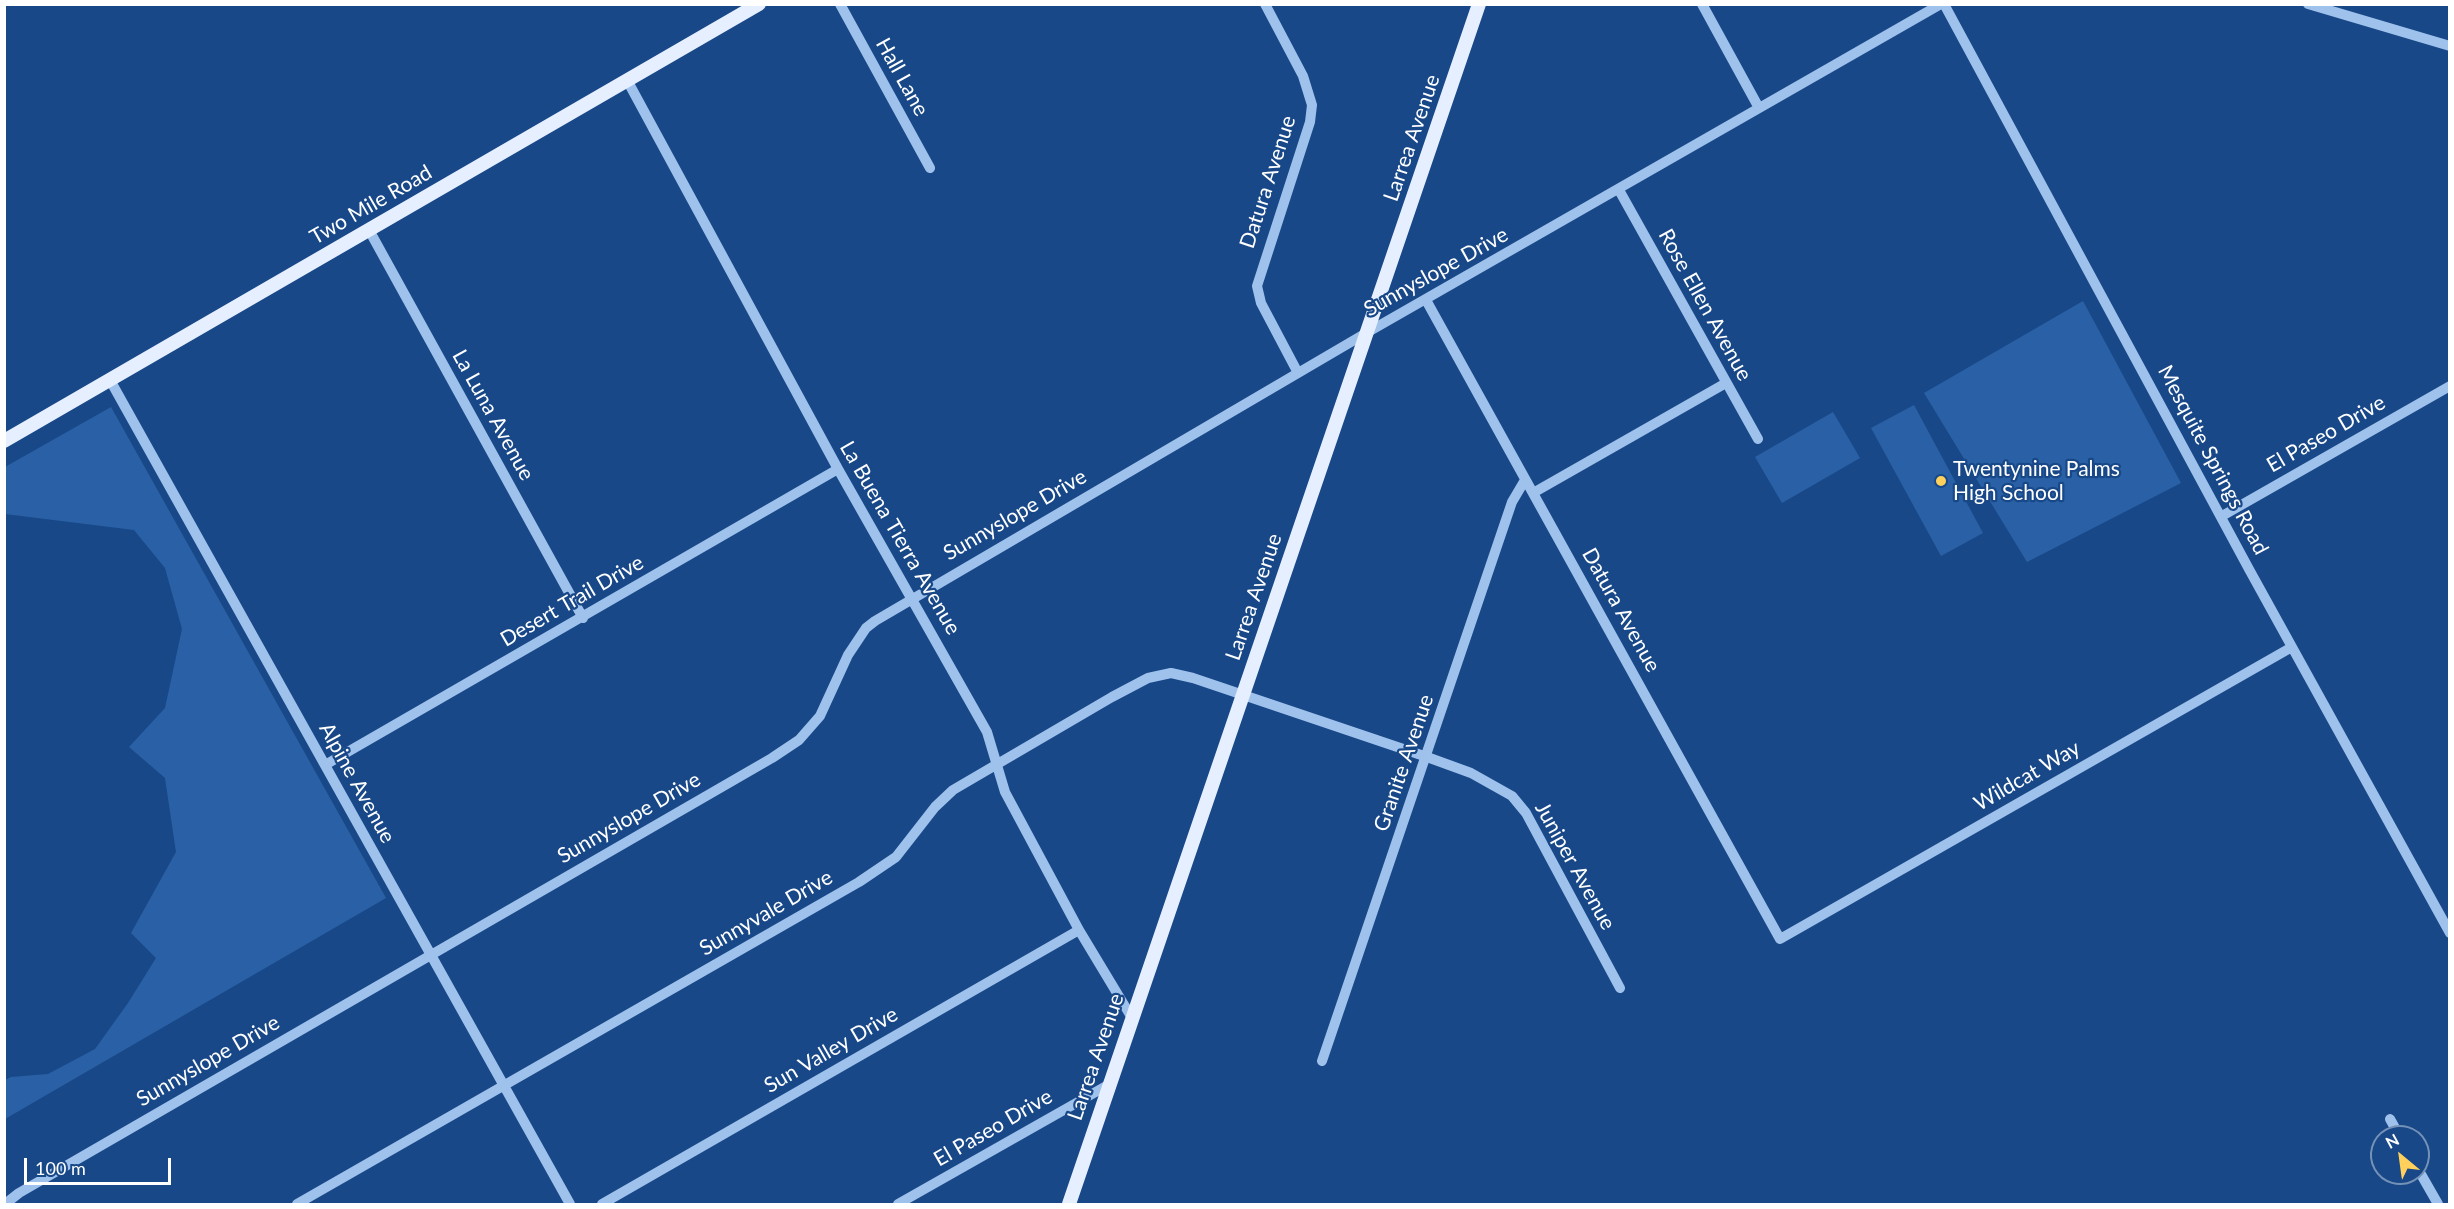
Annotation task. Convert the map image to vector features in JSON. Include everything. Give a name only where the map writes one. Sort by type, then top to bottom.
[{"type":"main road","name":"Two Mile Road","points":[[4,441],[759,4]]},
{"type":"main road","name":"Larrea Avenue","points":[[1069,1204],[1479,4]]},
{"type":"street","name":"Hall Lane","points":[[840,4],[930,168]]},
{"type":"street","name":"Datura Avenue","points":[[1264,4],[1303,76],[1312,105],[1310,122],[1257,286],[1261,303],[1298,373]]},
{"type":"street","points":[[1702,4],[1759,108]]},
{"type":"street","name":"Sunnyslope Drive","points":[[5,1204],[19,1193],[772,758],[799,740],[820,716],[848,655],[866,628],[912,598],[1368,332],[1943,4]]},
{"type":"street","name":"Mesquite Springs Road","points":[[1943,4],[2450,933]]},
{"type":"street","points":[[2308,4],[2343,10],[2450,46]]},
{"type":"street","name":"La Buena Tierra Avenue","points":[[627,80],[838,469],[987,732],[999,764],[1005,792],[1080,930],[1132,1018]]},
{"type":"street","name":"Rose Ellen Avenue","points":[[1619,190],[1758,439]]},
{"type":"street","name":"La Luna Avenue","points":[[369,230],[583,618]]},
{"type":"street","name":"Datura Avenue","points":[[1426,300],[1780,939]]},
{"type":"street","name":"Alpine Avenue","points":[[110,380],[429,956],[570,1204]]},
{"type":"street","points":[[1533,493],[1726,383]]},
{"type":"street","name":"El Paseo Drive","points":[[2222,516],[2450,386]]},
{"type":"street","name":"Desert Trail Drive","points":[[325,765],[838,469]]},
{"type":"street","name":"Granite Avenue","points":[[1322,1061],[1512,502],[1525,480]]},
{"type":"street","name":"Wildcat Way","points":[[1780,939],[2292,647]]},
{"type":"street","name":"Sunnyvale Drive","points":[[297,1204],[859,882],[896,857],[935,807],[953,790],[1148,678],[1171,673],[1242,694]]},
{"type":"street","name":"Juniper Avenue","points":[[1242,694],[1427,756],[1471,773],[1512,796],[1526,813],[1620,988]]},
{"type":"street","name":"Sun Valley Drive","points":[[602,1204],[1080,930]]},
{"type":"street","name":"El Paseo Drive","points":[[898,1204],[1108,1085]]},
{"type":"street","points":[[2390,1119],[2393,1125]]},
{"type":"street","points":[[2427,1185],[2438,1204]]},
{"type":"shaded area","points":[[2083,301],[2181,483],[2027,562],[1924,393]]},
{"type":"shaded area","points":[[1914,405],[1983,533],[1941,556],[1871,428]]},
{"type":"shaded area","points":[[111,407],[386,898],[5,1119],[5,1080],[11,1077],[48,1074],[95,1049],[128,1003],[156,958],[131,933],[176,852],[165,778],[129,747],[165,708],[182,629],[165,568],[134,530],[5,514],[5,467]]},
{"type":"shaded area","points":[[1833,412],[1860,458],[1782,503],[1755,457]]},
{"type":"place","name":"Twentynine Palms High School","points":[[1941,481]]}]
